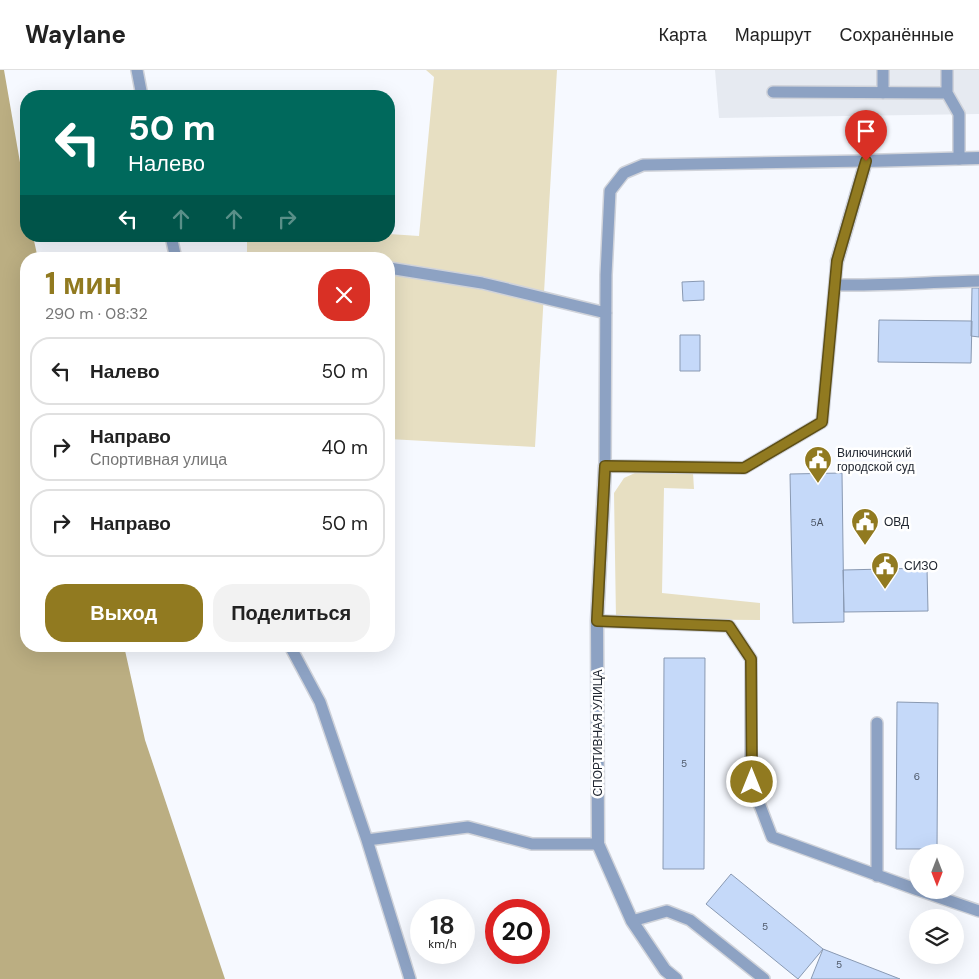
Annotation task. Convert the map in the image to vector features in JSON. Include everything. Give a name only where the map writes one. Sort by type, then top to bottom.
[{"type":"street","points":[[837,261],[866,161],[979,158]]},
{"type":"street","name":"СПОРТИВНАЯ УЛИЦА","points":[[605,466],[597,621],[598,844],[632,921],[665,970],[676,979]]},
{"type":"lane","points":[[137,70],[141,90]]},
{"type":"lane","points":[[883,70],[883,93]]},
{"type":"lane","points":[[947,70],[947,93],[958,114],[958,159]]},
{"type":"lane","points":[[773,92],[947,93]]},
{"type":"lane","points":[[837,261],[822,422],[744,468],[605,466],[606,313],[610,191],[624,174],[643,165],[866,161]]},
{"type":"lane","points":[[395,269],[482,283],[606,313]]},
{"type":"lane","points":[[835,285],[881,286],[979,281]]},
{"type":"lane","points":[[597,621],[729,626],[751,659],[752,782],[772,837],[909,887]]},
{"type":"lane","points":[[293,652],[320,702],[367,840],[410,979]]},
{"type":"lane","points":[[876,723],[877,876]]},
{"type":"lane","points":[[367,840],[468,827],[532,844],[598,844]]},
{"type":"lane","points":[[945,899],[979,910]]},
{"type":"lane","points":[[632,921],[667,911],[690,920],[764,979]]},
{"type":"shaded area","points":[[0,70],[4,70],[20,162],[20,242],[34,242],[36,252],[20,252],[20,652],[125,652],[145,740],[225,979],[0,979]]},
{"type":"shaded area","points":[[426,70],[557,70],[535,447],[395,439],[395,252],[247,252],[247,242],[395,242],[395,234],[419,236],[434,77]]},
{"type":"shaded area","points":[[715,70],[979,70],[979,114],[719,118]]},
{"type":"shaded area","points":[[635,473],[693,473],[694,489],[664,488],[662,593],[760,603],[760,620],[616,619],[614,493],[624,478]]},
{"type":"building","points":[[704,281],[704,300],[683,301],[682,282]]},
{"type":"building","points":[[972,288],[979,288],[979,337],[971,336]]},
{"type":"building","points":[[879,320],[972,321],[971,363],[878,362]]},
{"type":"building","points":[[680,335],[700,335],[700,371],[680,371]]},
{"type":"building","points":[[842,473],[844,622],[793,623],[790,474]]},
{"type":"building","name":"СИЗО","points":[[927,568],[928,611],[844,612],[843,570]]},
{"type":"building","points":[[664,658],[705,658],[704,869],[663,869]]},
{"type":"building","points":[[897,702],[938,703],[937,844],[909,844],[909,849],[896,849]]},
{"type":"building","points":[[731,874],[823,949],[798,979],[706,904]]},
{"type":"building","points":[[823,949],[900,979],[811,979]]},
{"type":"place","name":"Вилючинский городской суд","points":[[818,484]]},
{"type":"place","name":"ОВД","points":[[865,546]]},
{"type":"place","name":"СИЗО","points":[[885,590]]},
{"type":"route","points":[[752,782],[751,659],[729,626],[597,621],[605,466],[744,468],[822,422],[837,261],[866,161]]}]
